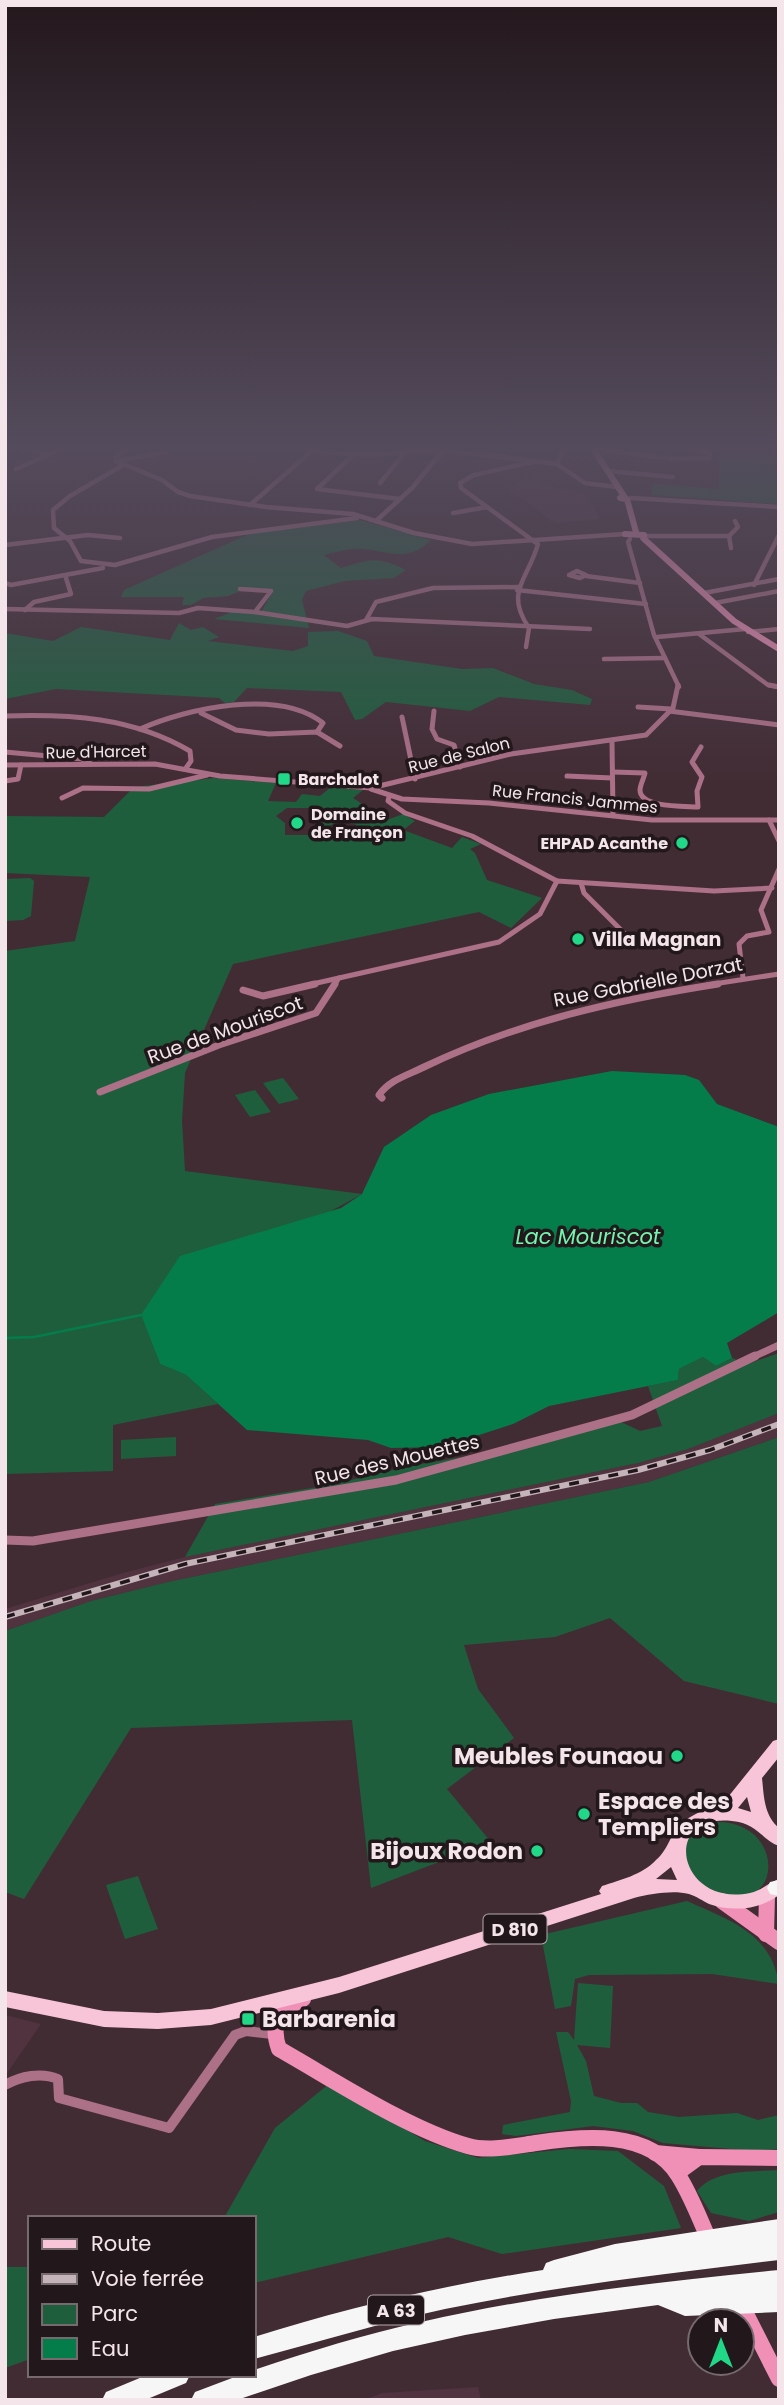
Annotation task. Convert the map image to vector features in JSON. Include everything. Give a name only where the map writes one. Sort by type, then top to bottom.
[{"type":"highway","points":[[541,2278],[561,2267],[615,2255],[779,2229]]},
{"type":"highway","name":"A 63","points":[[256,2347],[340,2323],[541,2278],[779,2249]]},
{"type":"highway","name":"A 63","points":[[203,2400],[343,2353],[422,2333],[657,2293],[779,2281]]},
{"type":"highway","points":[[657,2293],[685,2305],[779,2301]]},
{"type":"highway","points":[[114,2400],[173,2377]]},
{"type":"main road","points":[[724,1814],[779,1745]]},
{"type":"main road","points":[[754,1775],[756,1804],[764,1825]]},
{"type":"main road","points":[[775,1890],[740,1903],[722,1901],[694,1887],[679,1865],[679,1842],[695,1822],[724,1814],[752,1818],[779,1839]]},
{"type":"main road","name":"D 810","points":[[255,2006],[613,1890],[657,1871],[679,1842]]},
{"type":"main road","name":"D 810","points":[[5,1999],[104,2019],[158,2021],[211,2017],[339,1985],[634,1891],[657,1886],[694,1887]]},
{"type":"street","points":[[80,559],[107,567]]},
{"type":"street","points":[[5,583],[11,585],[66,578],[142,559]]},
{"type":"street","points":[[526,648],[530,628],[516,609],[518,588],[532,559]]},
{"type":"street","points":[[633,559],[657,637],[665,658],[676,674],[678,700],[670,710]]},
{"type":"street","points":[[670,559],[747,630],[779,649]]},
{"type":"street","points":[[754,584],[768,559]]},
{"type":"street","points":[[586,576],[640,583]]},
{"type":"street","points":[[25,610],[34,602],[71,593],[66,578]]},
{"type":"street","points":[[704,593],[779,579]]},
{"type":"street","points":[[366,620],[376,602],[426,590],[518,588],[646,604]]},
{"type":"street","points":[[240,589],[271,591],[255,612]]},
{"type":"street","points":[[715,603],[779,591]]},
{"type":"street","points":[[5,610],[179,613],[198,608],[255,612],[347,626],[366,620],[590,629]]},
{"type":"street","points":[[657,637],[779,629]]},
{"type":"street","points":[[699,634],[768,685],[779,687]]},
{"type":"street","points":[[604,659],[665,658]]},
{"type":"street","points":[[140,729],[174,714],[200,713],[251,704],[289,706],[319,717],[323,723],[317,732]]},
{"type":"street","points":[[638,707],[779,725]]},
{"type":"street","name":"Rue de Salon","points":[[186,768],[211,774],[371,788],[511,754],[646,735],[654,730],[670,710]]},
{"type":"street","points":[[434,711],[432,729],[436,739],[454,745],[460,767]]},
{"type":"street","points":[[200,713],[236,730],[269,734],[317,732],[340,747]]},
{"type":"street","points":[[5,716],[106,719],[169,737],[190,751],[191,761],[186,768]]},
{"type":"street","points":[[402,717],[415,779]]},
{"type":"street","points":[[612,741],[613,815]]},
{"type":"street","points":[[567,776],[645,773],[640,791],[643,798],[654,804],[698,807],[697,791],[702,776],[692,762],[701,747]]},
{"type":"street","points":[[5,752],[82,759],[92,764]]},
{"type":"street","name":"Rue d'Harcet","points":[[5,765],[155,764],[186,768]]},
{"type":"street","points":[[5,781],[18,779],[21,765]]},
{"type":"street","points":[[62,798],[83,788],[149,789],[211,774]]},
{"type":"street","name":"Rue Francis Jammes","points":[[371,788],[389,797],[680,821],[779,820]]},
{"type":"street","points":[[389,797],[388,801],[405,813],[472,835],[556,880],[714,891],[772,888]]},
{"type":"street","points":[[769,820],[779,841]]},
{"type":"street","points":[[743,978],[739,944],[747,936],[769,932],[761,910],[779,869]]},
{"type":"street","points":[[243,990],[263,996],[499,942],[540,914],[556,880]]},
{"type":"street","points":[[581,883],[584,893],[632,941]]},
{"type":"street","name":"Rue Gabrielle Dorzat","points":[[383,1098],[379,1095],[385,1086],[443,1058],[567,1012],[743,978],[779,974]]},
{"type":"street","name":"Rue de Mouriscot","points":[[100,1092],[219,1045],[316,1013],[340,978]]},
{"type":"street","name":"Rue des Mouettes","points":[[5,1540],[33,1541],[396,1480],[632,1415],[779,1345]]},
{"type":"street","points":[[772,1938],[775,1890]]},
{"type":"street","points":[[722,1901],[772,1938]]},
{"type":"street","points":[[339,1985],[293,2003],[273,2023],[272,2034],[279,2049],[426,2130],[470,2147],[508,2147],[572,2137],[608,2138],[637,2144],[655,2153],[677,2173],[779,2379]]},
{"type":"street","points":[[5,2085],[13,2080],[52,2075],[58,2079],[59,2098],[68,2098],[169,2128],[235,2035],[246,2031],[272,2034]]},
{"type":"street","points":[[655,2153],[699,2157],[779,2158]]},
{"type":"street","points":[[677,2173],[699,2157]]},
{"type":"shaded area","points":[[779,1413],[779,1437],[649,1482],[168,1582],[91,1601],[5,1631],[5,1609],[123,1573],[185,1557],[638,1463],[688,1449]]},
{"type":"shaded area","points":[[5,2015],[41,2024],[5,2076]]},
{"type":"shaded area","points":[[478,2387],[481,2400],[364,2400],[382,2393]]},
{"type":"green space","points":[[193,559],[330,559],[341,568],[374,560],[406,570],[394,578],[345,581],[306,591],[302,600],[309,628],[214,619],[232,612],[261,612],[273,591],[243,590],[228,596],[203,598],[191,605],[182,605],[184,597],[121,597],[124,590]]},
{"type":"green space","points":[[179,623],[191,630],[203,627],[219,637],[208,641],[293,651],[308,646],[308,632],[338,631],[367,641],[374,656],[462,669],[493,668],[534,684],[572,690],[592,699],[590,705],[499,697],[470,711],[386,702],[362,719],[355,720],[341,692],[247,688],[234,702],[225,703],[219,698],[56,689],[5,699],[5,633],[53,641],[81,627],[170,640]]},
{"type":"green space","points":[[214,778],[276,783],[268,801],[296,802],[302,794],[320,796],[331,787],[363,790],[353,798],[387,820],[403,814],[415,821],[403,830],[452,848],[462,837],[481,844],[470,849],[475,853],[487,880],[542,898],[511,928],[479,912],[233,964],[185,1073],[182,1121],[185,1171],[362,1194],[141,1315],[160,1364],[186,1375],[218,1404],[113,1425],[113,1471],[5,1474],[5,951],[75,941],[90,877],[5,873],[5,816],[104,817],[134,787]],"holes":[[[287,808],[310,808],[323,814],[323,827],[346,821],[357,825],[349,833],[334,828],[316,829],[315,835],[285,835],[285,823],[276,816]]]},
{"type":"green space","points":[[30,878],[34,881],[31,916],[23,920],[5,921],[5,879]]},
{"type":"green space","points":[[283,1078],[299,1099],[279,1104],[263,1083]]},
{"type":"green space","points":[[255,1090],[271,1112],[250,1117],[235,1095]]},
{"type":"green space","points":[[779,1353],[779,1413],[688,1449],[638,1463],[185,1557],[215,1504],[330,1485],[410,1466],[537,1444],[619,1421],[640,1431],[662,1426],[648,1386],[678,1380],[679,1369],[703,1357],[716,1366],[732,1358],[748,1364]]},
{"type":"green space","points":[[176,1437],[176,1456],[121,1459],[121,1440]]},
{"type":"green space","points":[[779,1437],[779,1704],[684,1681],[610,1618],[555,1637],[464,1645],[478,1689],[514,1738],[447,1789],[491,1842],[371,1888],[352,1720],[131,1728],[24,1899],[5,1892],[5,1631],[91,1601],[168,1582],[649,1482]]},
{"type":"green space","points":[[716,1822],[738,1825],[754,1835],[764,1849],[768,1864],[766,1878],[758,1890],[745,1896],[712,1892],[702,1887],[686,1870],[686,1844],[692,1833]]},
{"type":"green space","points":[[138,1876],[158,1929],[125,1939],[106,1885]]},
{"type":"green space","points":[[687,1901],[732,1922],[757,1940],[767,1952],[779,1984],[712,1974],[589,1975],[575,1979],[571,2006],[555,2009],[541,1935]]},
{"type":"green space","points":[[578,1983],[613,1986],[610,2048],[577,2045],[586,2061],[594,2096],[621,2103],[637,2103],[648,2112],[679,2117],[737,2113],[758,2120],[779,2115],[779,2149],[755,2151],[663,2143],[633,2131],[593,2126],[516,2136],[502,2134],[503,2125],[570,2112],[571,2101],[556,2032],[568,2032],[574,2040]]},
{"type":"green space","points":[[330,2083],[425,2141],[478,2158],[569,2149],[618,2151],[664,2186],[681,2228],[502,2254],[448,2237],[256,2283],[256,2216],[225,2216],[275,2128]]},
{"type":"green space","points":[[779,2170],[779,2212],[749,2221],[711,2213],[697,2191],[724,2175]]},
{"type":"green space","points":[[5,2267],[28,2267],[28,2360],[5,2368]]},
{"type":"water","name":"Lac Mouriscot","points":[[612,1071],[685,1075],[699,1080],[717,1104],[779,1127],[779,1312],[727,1343],[732,1358],[716,1366],[703,1357],[679,1369],[678,1380],[549,1406],[513,1424],[442,1447],[391,1448],[368,1440],[247,1430],[186,1375],[160,1364],[141,1315],[180,1256],[341,1208],[362,1194],[384,1147],[431,1115],[489,1094]]},
{"type":"waterway","points":[[5,1338],[34,1337],[141,1315]]},
{"type":"railway","points":[[5,1617],[185,1564],[638,1470],[710,1450],[779,1424]]},
{"type":"place","name":"Barchalot","points":[[284,779]]},
{"type":"place","name":"Domaine de Françon","points":[[297,823]]},
{"type":"place","name":"EHPAD Acanthe","points":[[682,843]]},
{"type":"place","name":"Villa Magnan","points":[[578,939]]},
{"type":"place","name":"Meubles Founaou","points":[[677,1756]]},
{"type":"place","name":"Espace des Templiers","points":[[584,1814]]},
{"type":"place","name":"Bijoux Rodon","points":[[537,1851]]},
{"type":"place","name":"Barbarenia","points":[[248,2019]]}]
